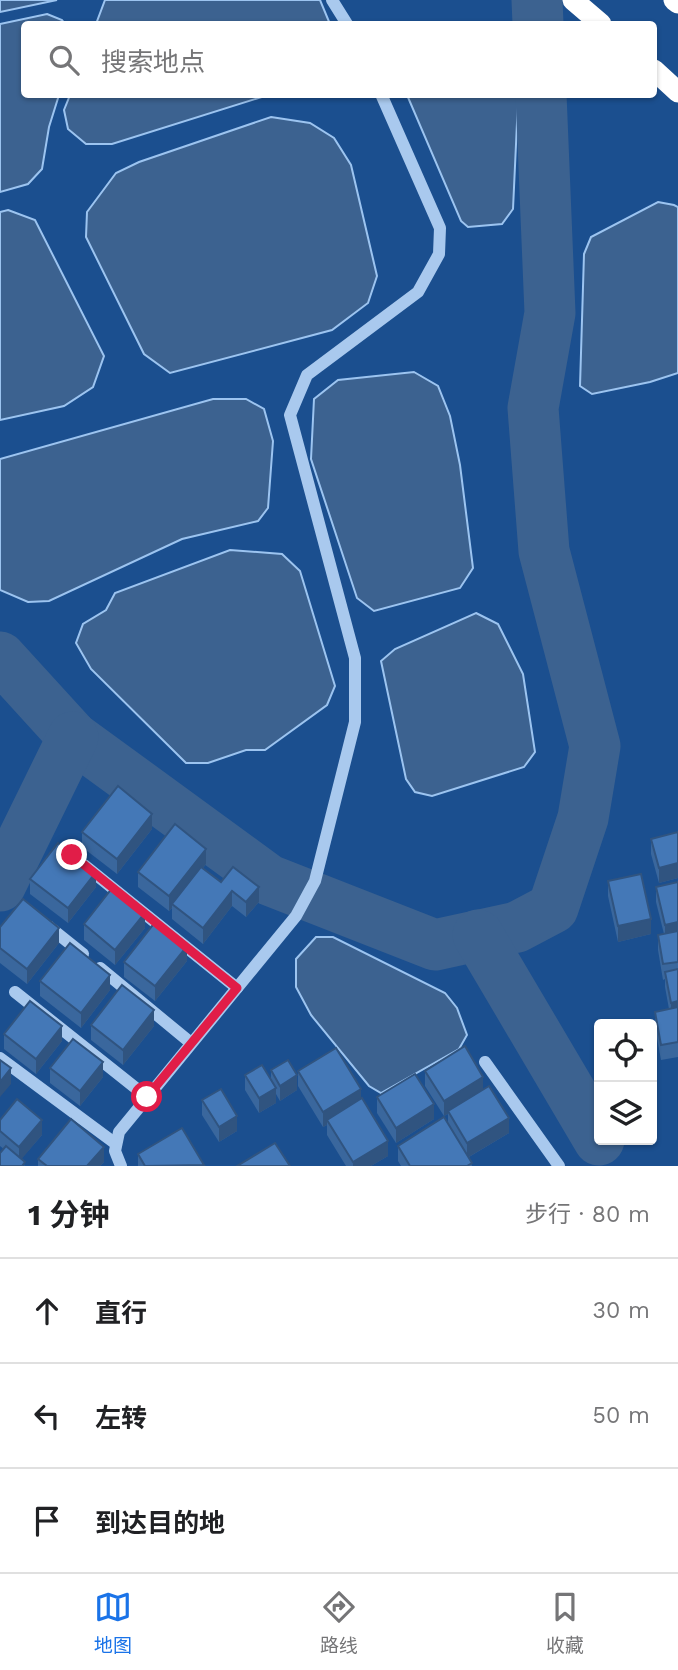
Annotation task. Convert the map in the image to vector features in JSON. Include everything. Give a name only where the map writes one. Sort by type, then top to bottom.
[{"type":"highway","points":[[577,3],[598,21]]},
{"type":"highway","points":[[657,74],[678,92]]},
{"type":"street","points":[[332,0],[345,21]]},
{"type":"street","points":[[121,1166],[115,1151],[119,1132],[296,916],[315,881],[355,722],[355,657],[290,415],[307,375],[418,292],[439,254],[440,228],[384,98]]},
{"type":"street","points":[[72,855],[237,988]]},
{"type":"street","points":[[38,917],[191,1043]]},
{"type":"street","points":[[15,992],[147,1097]]},
{"type":"street","points":[[0,1058],[116,1144]]},
{"type":"street","points":[[485,1062],[559,1166]]},
{"type":"water","points":[[0,0],[57,0],[0,12]]},
{"type":"water","points":[[105,0],[320,0],[329,21],[97,21]]},
{"type":"water","points":[[47,14],[63,21],[21,21],[21,98],[58,98],[49,127],[42,169],[28,184],[0,192],[0,24]]},
{"type":"water","points":[[68,98],[258,98],[112,144],[86,144],[68,129],[64,110]]},
{"type":"water","points":[[408,98],[518,98],[513,209],[502,224],[468,227],[461,221]]},
{"type":"water","points":[[271,117],[310,123],[334,138],[351,165],[377,276],[368,303],[332,330],[170,373],[144,354],[86,237],[87,212],[116,173],[139,162]]},
{"type":"water","points":[[658,202],[678,207],[678,373],[650,382],[592,394],[580,386],[584,254],[591,237]]},
{"type":"water","points":[[8,210],[35,220],[104,356],[93,387],[64,406],[0,420],[0,212]]},
{"type":"water","points":[[414,372],[438,386],[450,416],[460,465],[473,568],[460,588],[374,611],[357,598],[311,459],[314,399],[338,380]]},
{"type":"water","points":[[213,399],[246,399],[264,409],[273,441],[268,508],[258,521],[182,539],[49,601],[28,602],[0,590],[0,459]]},
{"type":"water","points":[[230,550],[282,554],[300,571],[335,686],[327,705],[265,750],[246,750],[208,763],[186,763],[91,669],[76,643],[83,624],[106,610],[115,593]]},
{"type":"water","points":[[476,613],[498,624],[523,674],[535,752],[524,767],[432,796],[415,792],[406,779],[381,661],[395,649]]},
{"type":"water","points":[[316,937],[333,937],[445,993],[457,1008],[467,1035],[459,1049],[381,1093],[369,1086],[311,1015],[296,987],[296,959]]},
{"type":"building","points":[[118,786],[152,814],[117,859],[82,832]]},
{"type":"building","points":[[175,824],[206,849],[169,896],[138,872]]},
{"type":"building","points":[[678,832],[678,863],[659,868],[651,839]]},
{"type":"building","points":[[58,843],[96,872],[68,908],[30,879]]},
{"type":"building","points":[[201,867],[221,882],[233,867],[259,887],[246,902],[232,891],[203,928],[172,904]]},
{"type":"building","points":[[641,874],[651,919],[618,926],[608,881]]},
{"type":"building","points":[[678,882],[678,922],[665,925],[656,887]]},
{"type":"building","points":[[113,887],[145,913],[115,950],[84,924]]},
{"type":"building","points":[[23,899],[59,928],[27,969],[0,948],[0,927]]},
{"type":"building","points":[[156,921],[187,946],[155,986],[124,962]]},
{"type":"building","points":[[678,931],[678,962],[663,964],[658,935]]},
{"type":"building","points":[[70,943],[110,975],[81,1013],[40,981]]},
{"type":"building","points":[[678,969],[678,1001],[671,1003],[665,972]]},
{"type":"building","points":[[122,985],[154,1010],[123,1050],[91,1025]]},
{"type":"building","points":[[30,1001],[62,1026],[36,1059],[4,1034]]},
{"type":"building","points":[[678,1007],[678,1042],[661,1045],[655,1012]]},
{"type":"building","points":[[73,1039],[103,1062],[80,1091],[50,1068]]},
{"type":"building","points":[[465,1046],[483,1077],[444,1101],[425,1071]]},
{"type":"building","points":[[336,1048],[361,1089],[323,1112],[298,1071]]},
{"type":"building","points":[[0,1060],[11,1068],[0,1082]]},
{"type":"building","points":[[288,1060],[297,1075],[280,1086],[271,1070]]},
{"type":"building","points":[[262,1065],[276,1088],[259,1098],[245,1075]]},
{"type":"building","points":[[415,1074],[434,1104],[396,1128],[377,1097]]},
{"type":"building","points":[[489,1086],[509,1118],[467,1143],[448,1111]]},
{"type":"building","points":[[221,1089],[237,1116],[219,1127],[202,1100]]},
{"type":"building","points":[[362,1098],[388,1141],[353,1162],[327,1120]]},
{"type":"building","points":[[17,1099],[42,1120],[19,1147],[0,1131],[0,1120]]},
{"type":"building","points":[[444,1117],[472,1163],[467,1166],[410,1166],[398,1146]]},
{"type":"building","points":[[71,1119],[104,1147],[87,1166],[47,1166],[38,1159]]},
{"type":"building","points":[[182,1128],[204,1165],[145,1166],[138,1154]]},
{"type":"building","points":[[275,1143],[290,1166],[237,1166]]},
{"type":"building","points":[[6,1146],[25,1162],[22,1166],[0,1166],[0,1153]]},
{"type":"waterway","points":[[537,0],[538,21]]},
{"type":"waterway","points":[[0,657],[73,737],[269,880],[435,945],[517,927],[553,908],[583,818],[595,746],[544,551],[533,408],[550,313],[541,98]]},
{"type":"waterway","points":[[0,886],[73,737]]},
{"type":"waterway","points":[[478,935],[594,1132]]},
{"type":"route","points":[[72,855],[237,988],[147,1097]]}]
